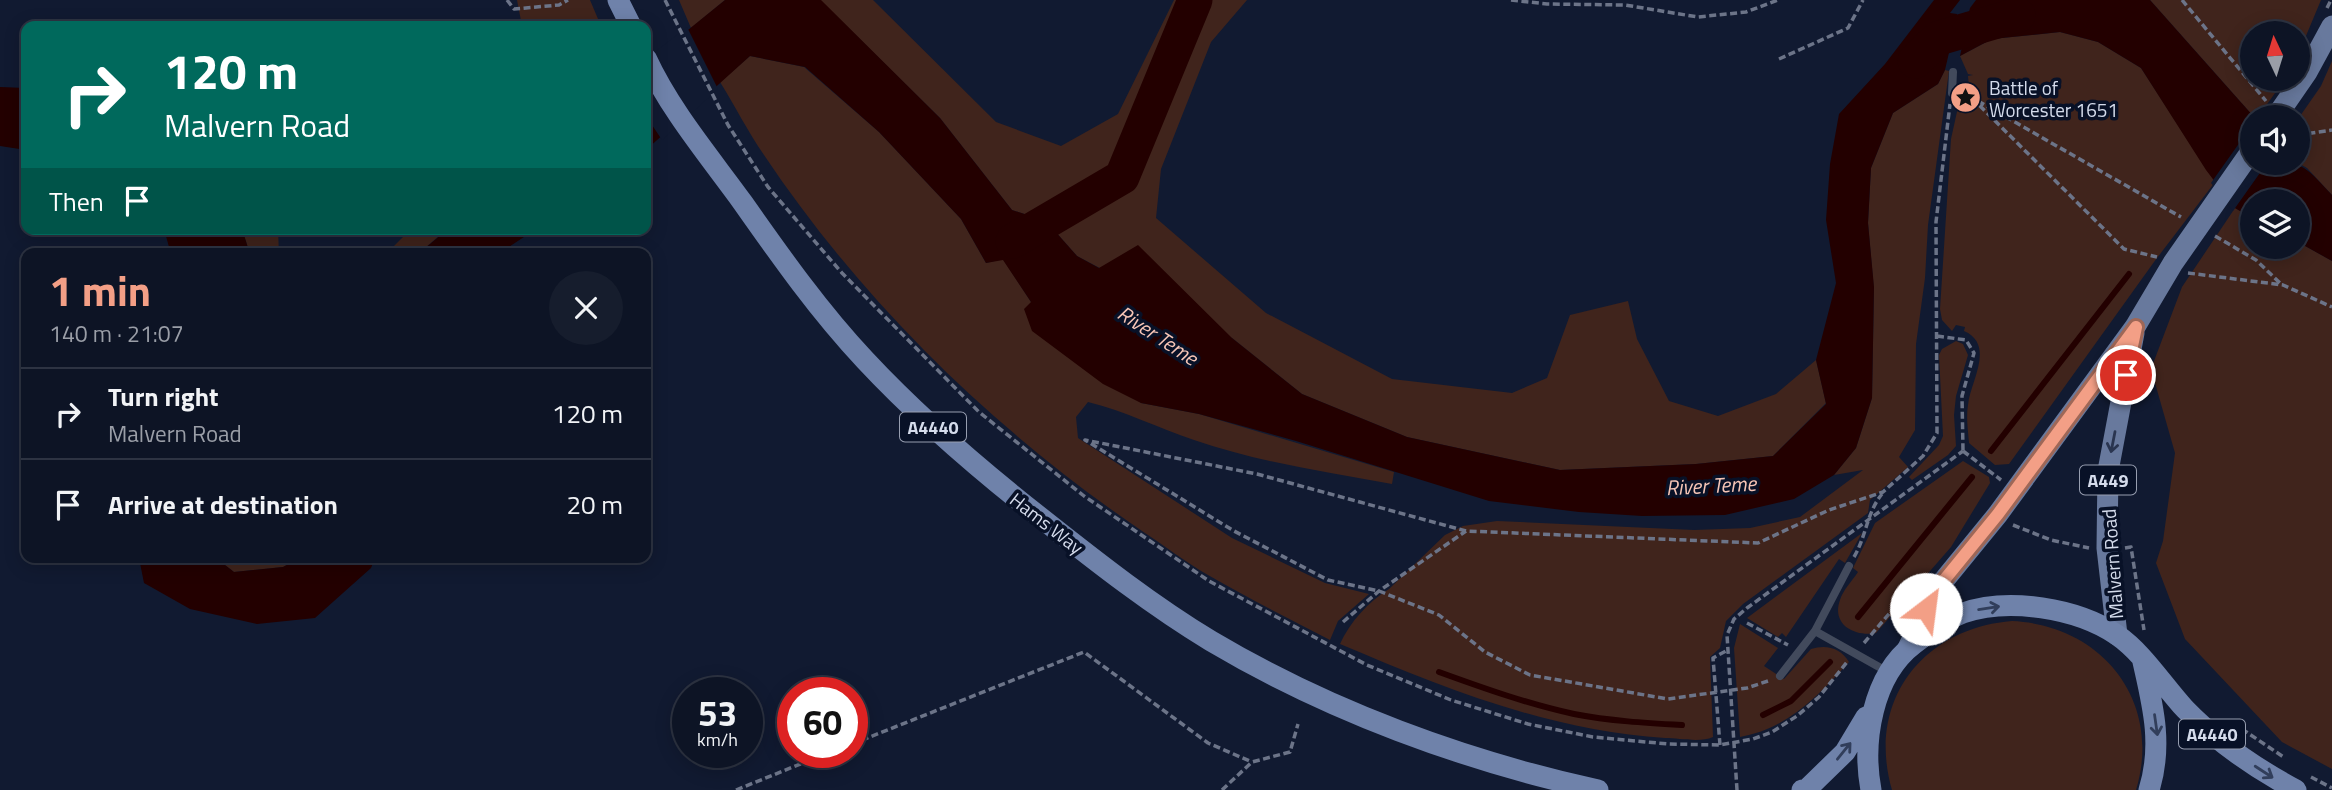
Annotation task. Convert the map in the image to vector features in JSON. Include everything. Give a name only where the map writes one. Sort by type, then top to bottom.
[{"type":"highway","points":[[618,0],[628,21]]},
{"type":"highway","name":"Hams Way","points":[[651,69],[698,142],[791,272],[865,360],[966,459],[1114,576],[1211,640],[1301,689],[1451,751],[1536,777],[1598,790]]},
{"type":"highway","points":[[1802,790],[1807,789],[1845,752],[1890,673],[1908,648],[1942,622],[1964,613],[2013,605],[2066,613],[2117,635],[2142,660],[2158,734],[2157,762],[2149,790]]},
{"type":"highway","name":"A4440","points":[[2142,660],[2187,710],[2229,749],[2301,782]]},
{"type":"highway","points":[[1871,790],[1867,738],[1875,702]]},
{"type":"main road","points":[[2280,105],[2307,72],[2332,26]]},
{"type":"main road","name":"Malvern Road","points":[[1908,648],[1936,590],[1998,514],[2136,327],[2174,262],[2240,167]]},
{"type":"main road","name":"Malvern Road","points":[[2117,635],[2107,548],[2108,471],[2136,327]]},
{"type":"lane","points":[[1952,93],[1953,72]]},
{"type":"lane","points":[[1780,676],[1815,631],[1849,566]]},
{"type":"lane","points":[[1815,631],[1853,655],[1890,673]]},
{"type":"path","points":[[509,0],[514,9],[559,5],[568,0]]},
{"type":"path","points":[[665,0],[728,125],[768,187],[842,273],[979,412],[1084,496],[1209,581],[1367,665],[1451,700],[1528,724],[1593,737],[1668,744],[1720,745],[1772,732],[1819,697],[1853,655]]},
{"type":"path","points":[[1511,0],[1547,4],[1625,5],[1698,17],[1746,12],[1777,0]]},
{"type":"path","points":[[1779,59],[1848,28],[1863,0]]},
{"type":"path","points":[[2182,0],[2267,105]]},
{"type":"path","points":[[1849,566],[1860,547],[1873,508],[1883,492],[1923,456],[1937,433],[1936,222],[1952,93],[1969,95],[2185,220]]},
{"type":"path","points":[[1973,98],[2124,249],[2174,262],[2189,274],[2283,285],[2332,307]]},
{"type":"path","points":[[2310,133],[2332,130]]},
{"type":"path","points":[[2209,233],[2256,260],[2283,285]]},
{"type":"path","points":[[1937,336],[1966,340],[1974,353],[1962,396],[1963,450]]},
{"type":"path","points":[[1780,676],[1747,688],[1668,699],[1530,675],[1485,652],[1439,615],[1380,591],[1328,580],[1234,531],[1085,440],[1257,474],[1466,531],[1758,543],[1829,510],[1883,492]]},
{"type":"path","points":[[1737,790],[1726,652],[1729,626],[1746,608],[1963,450]]},
{"type":"path","points":[[1963,450],[2001,480],[1995,488]]},
{"type":"path","points":[[2012,524],[2051,540],[2090,548]]},
{"type":"path","points":[[1343,622],[1380,591],[1466,531]]},
{"type":"path","points":[[2132,548],[2143,628],[2151,639]]},
{"type":"path","points":[[1747,623],[1798,652]]},
{"type":"path","points":[[868,738],[1084,652],[1208,743],[1252,762]]},
{"type":"path","points":[[1720,745],[1713,658],[1726,652]]},
{"type":"path","points":[[2226,718],[2295,765]]},
{"type":"path","points":[[1222,790],[1252,762],[1290,752],[1298,724]]},
{"type":"path","points":[[736,790],[790,768]]},
{"type":"path","points":[[2301,782],[2332,788]]},
{"type":"shaded area","points":[[517,0],[590,0],[599,21],[521,21]]},
{"type":"shaded area","points":[[679,0],[725,0],[691,28]]},
{"type":"shaded area","points":[[820,0],[873,0],[996,122],[1061,146],[1118,114],[1174,0],[1247,0],[1211,42],[1161,169],[1156,218],[1266,313],[1392,379],[1512,393],[1547,378],[1570,315],[1628,301],[1637,339],[1669,401],[1718,416],[1776,394],[1816,360],[1826,403],[1773,456],[1696,464],[1560,470],[1407,437],[1302,394],[1232,338],[1077,256],[1046,221],[1012,210],[940,118]]},
{"type":"shaded area","points":[[2150,0],[2321,0],[2310,26],[2310,21],[2240,21],[2240,91],[2276,91],[2267,105],[2243,105]]},
{"type":"shaded area","points":[[2060,32],[2098,42],[2141,68],[2215,182],[2009,464],[1995,465],[1969,443],[1967,410],[1979,365],[1978,345],[1973,337],[1964,331],[1965,327],[1956,325],[1952,331],[1942,320],[1940,309],[1951,139],[1960,98],[1970,99],[1968,76],[1973,75],[1968,74],[1960,56],[1992,39]]},
{"type":"shaded area","points":[[750,56],[804,67],[879,132],[961,219],[986,263],[1003,259],[1031,302],[1141,403],[1199,414],[1394,472],[1392,484],[1267,460],[1218,448],[1088,402],[1076,417],[1078,438],[1232,538],[1325,583],[1369,594],[1338,621],[1330,640],[1208,575],[1142,531],[1035,451],[935,361],[888,313],[844,262],[803,210],[752,137],[720,82]]},
{"type":"shaded area","points":[[2332,61],[2332,195],[2310,171],[2310,105],[2308,105],[2321,86]]},
{"type":"shaded area","points":[[1945,70],[1949,71],[1928,225],[1925,278],[1916,344],[1915,430],[1899,457],[1908,467],[1870,500],[1868,513],[1743,604],[1726,621],[1720,648],[1710,657],[1713,737],[1689,740],[1622,734],[1539,717],[1458,691],[1340,644],[1354,620],[1367,606],[1389,589],[1445,535],[1463,526],[1497,521],[1694,530],[1750,528],[1800,517],[1863,470],[1834,475],[1856,448],[1872,398],[1874,290],[1868,223],[1871,168],[1893,113],[1938,84]]},
{"type":"shaded area","points":[[2235,208],[2240,211],[2240,259],[2310,259],[2310,249],[2332,261],[2332,769],[2282,742],[2185,639],[2156,563],[2163,541],[2175,453],[2151,369],[2182,287]]},
{"type":"shaded area","points":[[244,235],[278,235],[279,248],[248,248]]},
{"type":"shaded area","points":[[405,235],[440,235],[425,248],[392,248]]},
{"type":"shaded area","points":[[1956,341],[1963,344],[1968,355],[1956,396],[1956,446],[1948,455],[1912,480],[1909,477],[1939,445],[1943,436],[1939,355],[1942,349]]},
{"type":"shaded area","points":[[1963,461],[1989,477],[1990,483],[1951,547],[1876,633],[1860,633],[1847,627],[1839,616],[1840,600],[1858,572],[1853,568],[1875,523]]},
{"type":"shaded area","points":[[1862,533],[1845,563],[1839,559],[1786,637],[1782,633],[1778,637],[1747,618]]},
{"type":"shaded area","points":[[222,563],[291,563],[283,567],[234,572]]},
{"type":"shaded area","points":[[2012,621],[2044,626],[2073,637],[2098,653],[2118,674],[2132,698],[2141,727],[2142,757],[2136,790],[1892,790],[1886,757],[1887,727],[1895,699],[1909,675],[1928,654],[1952,638],[1980,627]]},
{"type":"shaded area","points":[[1740,624],[1778,648],[1764,666],[1784,679],[1811,649],[1833,648],[1842,653],[1849,662],[1813,699],[1787,719],[1757,733],[1740,737],[1734,648]]},
{"type":"water","points":[[725,0],[821,0],[940,118],[1012,210],[1046,221],[1077,256],[1099,268],[1138,245],[1232,338],[1302,394],[1407,437],[1560,470],[1696,464],[1773,456],[1826,404],[1816,360],[1836,283],[1826,220],[1830,164],[1839,114],[1885,64],[1934,0],[1960,0],[1950,13],[1957,14],[1953,33],[1946,43],[1951,44],[1945,70],[1938,84],[1893,113],[1871,168],[1868,223],[1874,287],[1872,398],[1856,448],[1834,475],[1794,499],[1725,515],[1642,516],[1579,512],[1489,501],[1296,441],[1199,414],[1141,403],[1103,384],[1032,331],[1024,309],[1031,302],[1003,260],[986,263],[961,219],[879,132],[805,67],[750,56],[651,145],[651,60]]},
{"type":"water","points":[[1976,0],[2150,0],[2243,105],[2240,105],[2240,175],[2310,175],[2310,173],[2332,195],[2332,261],[2310,249],[2310,189],[2240,189],[2240,211],[2235,208],[2206,170],[2141,68],[2098,42],[2060,32],[1992,39],[1960,56],[1964,38],[1971,28],[1966,25],[1970,8]]},
{"type":"water","points":[[0,87],[21,88],[21,149],[0,146]]},
{"type":"water","points":[[166,235],[244,235],[248,248],[169,248]]},
{"type":"water","points":[[441,235],[527,235],[507,248],[425,248]]},
{"type":"water","points":[[140,563],[222,563],[234,572],[283,567],[291,563],[373,563],[371,568],[315,618],[257,624],[190,609],[144,583]]},
{"type":"pier","points":[[687,27],[718,89],[662,140],[651,124],[651,55]]},
{"type":"pier","points":[[2240,142],[2240,175],[2258,175],[2249,189],[2240,189],[2240,201],[2233,211],[2211,183]]},
{"type":"waterway","name":"River Teme","points":[[1013,241],[1122,177],[1195,0]]},
{"type":"waterway","name":"River Teme","points":[[1915,61],[1939,38],[2018,15]]},
{"type":"waterway","points":[[1991,451],[2129,274]]},
{"type":"waterway","points":[[1858,617],[1972,477]]},
{"type":"waterway","points":[[1763,715],[1791,701],[1830,662]]},
{"type":"waterway","points":[[1439,672],[1523,701],[1574,714],[1682,725]]},
{"type":"place","name":"Battle of Worcester 1651","points":[[1966,98]]},
{"type":"route","points":[[1926,609],[1936,590],[1998,514],[2136,327],[2126,375]]}]
